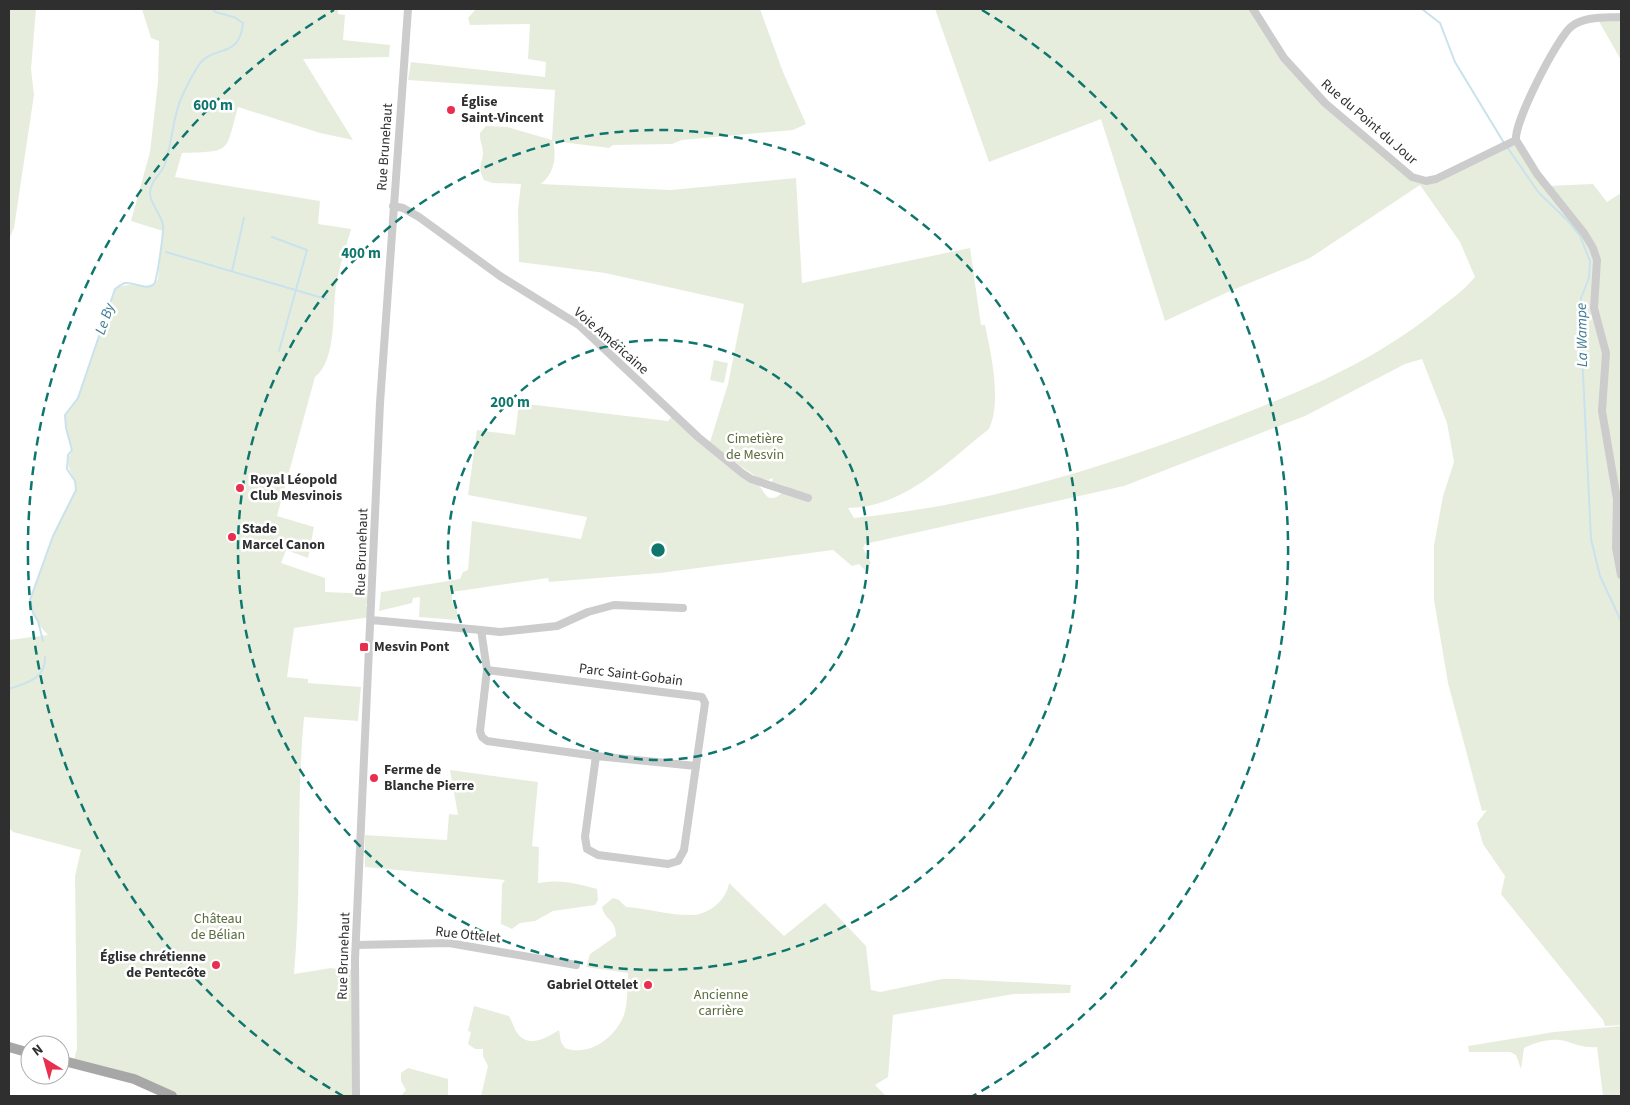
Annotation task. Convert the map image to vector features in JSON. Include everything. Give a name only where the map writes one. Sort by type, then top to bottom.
[{"type":"main road","points":[[70,1063],[134,1079],[172,1096]]},
{"type":"street","name":"Rue Brunehaut","points":[[356,1096],[356,945],[380,412],[408,9]]},
{"type":"street","name":"Rue du Point du Jour","points":[[1253,9],[1284,58],[1310,88],[1350,125],[1412,177],[1426,181],[1436,179],[1513,141]]},
{"type":"street","points":[[1621,17],[1584,20],[1568,30],[1525,107],[1513,141],[1584,233],[1596,255],[1598,265],[1594,308],[1606,353],[1602,411],[1617,499],[1616,548],[1621,575]]},
{"type":"street","name":"Voie Américaine","points":[[393,206],[403,208],[419,218],[508,281],[579,325],[698,437],[742,473],[751,479],[808,498]]},
{"type":"street","points":[[371,620],[500,632],[557,626],[588,612],[614,606],[683,608]]},
{"type":"street","points":[[481,630],[487,670],[480,731],[485,739],[596,756],[696,766]]},
{"type":"street","name":"Parc Saint-Gobain","points":[[487,670],[698,696],[705,703],[683,854],[678,861],[668,864],[598,855],[588,849],[585,837],[596,756]]},
{"type":"street","name":"Rue Ottelet","points":[[356,945],[449,943],[576,965]]},
{"type":"green space","points":[[9,9],[36,9],[31,69],[34,95],[14,228],[9,239]]},
{"type":"green space","name":"Château de Bélian","points":[[142,9],[338,9],[338,14],[345,15],[343,40],[390,45],[389,57],[303,59],[353,140],[320,133],[238,107],[231,134],[224,147],[210,152],[182,153],[175,177],[320,201],[318,224],[351,229],[336,286],[330,348],[322,369],[315,377],[277,516],[314,527],[308,558],[286,550],[281,563],[325,578],[325,592],[372,594],[366,605],[371,617],[294,628],[287,677],[308,679],[308,683],[361,687],[358,721],[304,717],[300,781],[298,910],[294,974],[331,968],[344,970],[355,968],[356,1096],[172,1096],[73,1063],[77,1049],[75,876],[81,850],[13,832],[9,828],[9,640],[48,635],[36,620],[30,602],[55,533],[75,492],[76,486],[68,463],[72,450],[66,428],[65,415],[78,398],[115,289],[128,285],[149,286],[158,279],[163,231],[131,221],[150,152],[158,82],[159,41],[151,38]]},
{"type":"green space","name":"Cimetière de Mesvin","points":[[476,9],[760,9],[783,72],[806,124],[793,130],[682,140],[672,144],[613,145],[609,148],[553,141],[555,153],[552,170],[541,184],[671,190],[796,178],[802,283],[970,248],[981,325],[985,325],[994,377],[995,405],[989,429],[924,481],[906,492],[868,506],[848,508],[854,518],[956,503],[1007,491],[1106,463],[1204,429],[1303,389],[1375,353],[1420,324],[1459,293],[1475,277],[1460,242],[1420,185],[1310,258],[1165,321],[1101,119],[989,162],[935,9],[1253,9],[1296,72],[1397,165],[1426,181],[1516,140],[1546,186],[1593,184],[1607,202],[1621,193],[1621,1025],[1605,1026],[1603,1020],[1501,894],[1505,876],[1483,844],[1477,823],[1487,810],[1482,811],[1448,683],[1434,600],[1434,545],[1443,496],[1454,462],[1447,423],[1422,359],[1405,364],[1305,416],[1124,486],[865,544],[863,548],[871,563],[865,570],[859,564],[852,566],[833,550],[660,573],[549,582],[548,578],[452,592],[452,603],[457,605],[457,620],[419,617],[420,597],[413,598],[412,603],[379,611],[381,592],[460,579],[463,572],[468,570],[472,521],[581,539],[587,517],[468,495],[477,430],[515,435],[519,403],[668,421],[674,414],[710,442],[728,384],[744,304],[605,273],[519,262],[518,209],[521,184],[492,183],[484,180],[480,169],[483,153],[480,133],[486,126],[507,127],[552,140],[555,90],[408,80],[411,62],[545,77],[546,62],[528,59],[530,24],[470,25],[468,18]],"holes":[[[733,461],[758,478],[768,480],[773,478],[772,482],[786,486],[778,496],[774,498],[769,497]]]},
{"type":"green space","points":[[1621,17],[1621,60],[1597,18]]},
{"type":"green space","points":[[714,360],[728,363],[724,383],[710,380]]},
{"type":"green space","points":[[450,770],[538,782],[532,846],[539,847],[538,883],[568,882],[597,889],[598,900],[595,905],[553,911],[535,921],[520,923],[512,929],[501,924],[502,884],[505,880],[365,867],[365,835],[447,840],[449,814],[458,815]]},
{"type":"green space","name":"Ancienne carrière","points":[[729,883],[784,936],[825,903],[866,946],[871,990],[880,992],[942,979],[958,979],[1071,985],[1070,993],[1014,994],[893,1015],[888,1077],[875,1085],[886,1096],[481,1096],[488,1066],[483,1056],[483,1049],[475,1049],[468,1044],[471,1032],[468,1031],[474,1006],[509,1016],[516,1031],[525,1040],[536,1041],[559,1030],[561,1042],[565,1048],[583,1050],[592,1048],[608,1038],[620,1023],[627,1000],[628,973],[586,967],[590,954],[616,936],[616,930],[603,912],[602,907],[613,898],[619,900],[626,907],[676,914],[699,914],[717,905],[725,895]]},
{"type":"green space","points":[[1621,1026],[1621,1096],[1603,1096],[1597,1047],[1586,1047],[1559,1040],[1532,1044],[1524,1048],[1521,1069],[1516,1055],[1510,1052],[1469,1052],[1468,1046],[1554,1032]]},
{"type":"green space","points":[[408,1068],[448,1079],[448,1096],[401,1096],[406,1090],[401,1081],[401,1073]]},
{"type":"waterway","name":"Le By","points":[[43,641],[30,600],[53,536],[76,490],[75,481],[67,469],[68,455],[72,450],[66,428],[65,415],[78,398],[115,289],[125,283],[148,287],[154,284],[160,256],[163,225],[151,198],[150,189],[165,164],[179,102],[191,77],[202,61],[208,56],[233,46],[241,34],[243,23],[234,17],[215,12],[213,9]]},
{"type":"waterway","name":"La Wampe","points":[[1422,9],[1440,23],[1455,62],[1504,143]]},
{"type":"waterway","name":"La Wampe","points":[[1507,147],[1539,193],[1568,221],[1580,236],[1590,261],[1589,278],[1581,298],[1581,333],[1591,539],[1600,576],[1621,621]]},
{"type":"waterway","points":[[232,271],[244,218]]},
{"type":"waterway","points":[[272,237],[307,250],[279,351]]},
{"type":"waterway","points":[[166,252],[326,299]]},
{"type":"waterway","name":"Le By","points":[[9,689],[28,682],[39,675],[45,657]]},
{"type":"waterway","name":"Le By","points":[[9,735],[9,741]]},
{"type":"place","name":"Église Saint-Vincent","points":[[451,110]]},
{"type":"place","name":"Royal Léopold Club Mesvinois","points":[[240,488]]},
{"type":"place","name":"Stade Marcel Canon","points":[[232,537]]},
{"type":"place","name":"Mesvin Pont","points":[[364,647]]},
{"type":"place","name":"Ferme de Blanche Pierre","points":[[374,778]]},
{"type":"place","name":"Église chrétienne de Pentecôte","points":[[216,965]]},
{"type":"place","name":"Gabriel Ottelet","points":[[648,985]]}]
